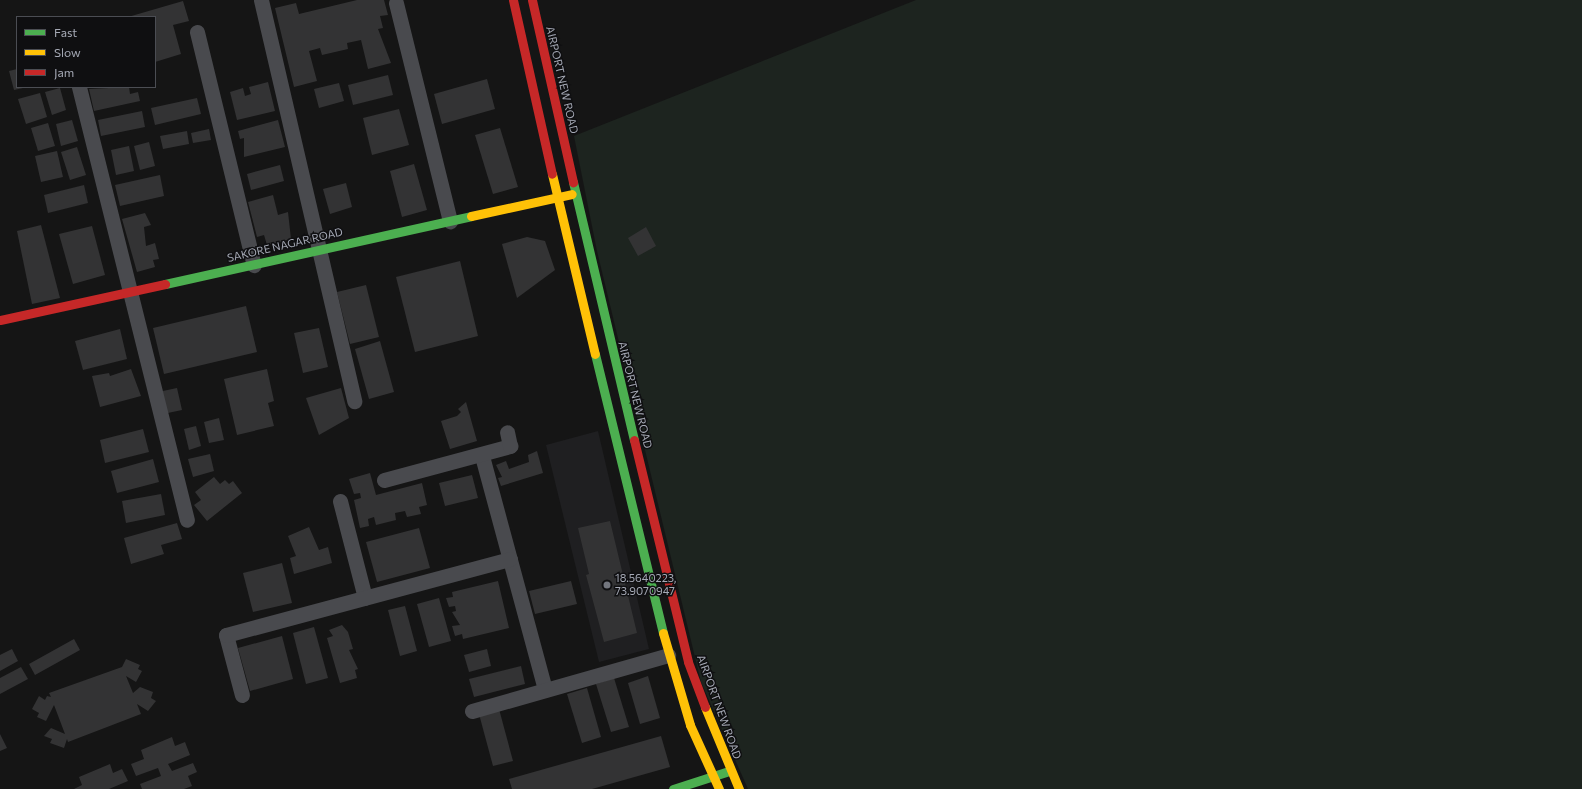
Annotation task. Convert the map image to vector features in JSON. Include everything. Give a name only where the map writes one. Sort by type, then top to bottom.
[{"type":"main road","points":[[513,0],[558,197],[668,655],[690,725],[719,789]]},
{"type":"main road","name":"AIRPORT NEW ROAD","points":[[532,0],[575,193],[688,662],[730,771],[738,787]]},
{"type":"main road","name":"SAKORE NAGAR ROAD","points":[[0,320],[575,193]]},
{"type":"main road","points":[[673,789],[730,771]]},
{"type":"main road","points":[[725,789],[738,787]]},
{"type":"street","points":[[261,0],[354,401]]},
{"type":"street","points":[[396,3],[450,221]]},
{"type":"street","points":[[197,32],[254,265]]},
{"type":"street","points":[[79,88],[187,520]]},
{"type":"street","points":[[384,480],[482,456],[510,446],[507,432]]},
{"type":"street","points":[[482,456],[545,690]]},
{"type":"street","points":[[340,501],[365,598]]},
{"type":"street","points":[[242,695],[226,635],[510,559]]},
{"type":"street","points":[[472,711],[668,655]]},
{"type":"shaded area","points":[[916,0],[1582,0],[1582,789],[748,789],[701,682],[597,251],[574,136]]},
{"type":"shaded area","points":[[598,431],[649,649],[599,662],[546,445]]},
{"type":"building","points":[[357,0],[384,0],[388,15],[380,16],[383,28],[378,29],[391,63],[368,69],[361,40],[347,43],[348,49],[322,55],[320,48],[309,51],[317,81],[294,87],[275,8],[296,3],[299,14]]},
{"type":"building","points":[[183,1],[189,21],[173,25],[181,54],[156,62],[156,16],[131,16]]},
{"type":"building","points":[[16,69],[16,88],[23,88],[14,90],[9,71]]},
{"type":"building","points":[[388,75],[393,95],[353,105],[348,85]]},
{"type":"building","points":[[487,79],[495,109],[442,124],[434,94]]},
{"type":"building","points":[[268,82],[275,111],[237,120],[230,92],[243,88],[245,96],[251,94],[249,87]]},
{"type":"building","points":[[339,83],[344,101],[319,108],[314,89]]},
{"type":"building","points":[[60,88],[66,110],[52,115],[45,92]]},
{"type":"building","points":[[129,88],[130,94],[138,92],[140,101],[94,111],[89,89]]},
{"type":"building","points":[[40,93],[47,117],[26,124],[18,99]]},
{"type":"building","points":[[197,98],[201,114],[155,125],[151,108]]},
{"type":"building","points":[[399,109],[409,145],[372,155],[363,118]]},
{"type":"building","points":[[142,111],[145,127],[101,136],[98,120]]},
{"type":"building","points":[[72,120],[78,141],[61,146],[56,124]]},
{"type":"building","points":[[278,120],[285,147],[244,157],[244,138],[240,139],[238,131]]},
{"type":"building","points":[[48,123],[55,146],[38,151],[31,128]]},
{"type":"building","points":[[500,128],[518,187],[493,194],[475,135]]},
{"type":"building","points":[[209,129],[211,140],[193,143],[191,133]]},
{"type":"building","points":[[187,131],[189,144],[163,149],[160,136]]},
{"type":"building","points":[[149,142],[155,166],[140,170],[134,146]]},
{"type":"building","points":[[129,146],[134,171],[116,175],[111,150]]},
{"type":"building","points":[[77,147],[86,175],[70,180],[61,152]]},
{"type":"building","points":[[57,151],[63,177],[41,182],[35,156]]},
{"type":"building","points":[[414,164],[427,210],[402,217],[390,171]]},
{"type":"building","points":[[280,165],[284,181],[251,190],[247,174]]},
{"type":"building","points":[[160,175],[164,196],[120,206],[115,185]]},
{"type":"building","points":[[346,183],[352,207],[330,214],[323,189]]},
{"type":"building","points":[[84,185],[88,203],[48,213],[44,195]]},
{"type":"building","points":[[273,195],[278,215],[288,212],[291,239],[267,245],[264,235],[257,237],[248,202]]},
{"type":"building","points":[[145,213],[151,225],[144,227],[146,246],[155,243],[159,259],[153,260],[155,267],[137,272],[122,219]]},
{"type":"building","points":[[41,225],[60,298],[32,304],[17,231]]},
{"type":"building","points":[[92,226],[105,275],[73,284],[59,234]]},
{"type":"building","points":[[646,227],[656,246],[638,256],[628,238]]},
{"type":"building","points":[[527,237],[545,241],[555,270],[517,298],[502,244]]},
{"type":"building","points":[[460,261],[478,336],[415,352],[396,277]]},
{"type":"building","points":[[366,285],[379,337],[350,344],[337,292]]},
{"type":"building","points":[[246,306],[257,352],[164,374],[153,328]]},
{"type":"building","points":[[319,328],[328,367],[303,373],[294,333]]},
{"type":"building","points":[[120,329],[127,359],[83,370],[75,341]]},
{"type":"building","points":[[380,341],[394,392],[369,399],[355,349]]},
{"type":"building","points":[[131,369],[141,396],[100,407],[92,376],[109,373],[110,376]]},
{"type":"building","points":[[267,369],[274,401],[268,403],[274,426],[237,435],[224,379]]},
{"type":"building","points":[[177,388],[182,410],[163,414],[158,392]]},
{"type":"building","points":[[341,388],[349,418],[319,435],[306,398]]},
{"type":"building","points":[[466,402],[477,441],[450,449],[441,421],[457,416],[461,412],[458,409]]},
{"type":"building","points":[[219,418],[224,440],[209,443],[204,422]]},
{"type":"building","points":[[196,426],[201,446],[189,450],[184,429]]},
{"type":"building","points":[[143,429],[149,452],[105,463],[100,440]]},
{"type":"building","points":[[537,451],[543,473],[501,486],[498,478],[502,477],[496,465],[506,461],[509,469],[529,462],[528,455]]},
{"type":"building","points":[[210,454],[214,471],[193,477],[188,459]]},
{"type":"building","points":[[153,459],[159,482],[117,493],[111,471]]},
{"type":"building","points":[[370,473],[376,495],[422,483],[427,505],[419,507],[421,514],[407,517],[405,511],[395,513],[396,520],[376,525],[374,517],[368,519],[369,526],[360,528],[354,500],[361,498],[360,493],[354,494],[349,479]]},
{"type":"building","points":[[472,475],[478,498],[445,506],[439,483]]},
{"type":"building","points":[[214,477],[220,484],[225,480],[229,484],[233,481],[242,493],[207,521],[194,505],[201,500],[195,492]]},
{"type":"building","points":[[161,494],[165,515],[126,523],[122,501]]},
{"type":"building","name":"18.5640223, 73.9070947","points":[[610,521],[637,633],[604,642],[586,575],[589,574],[578,528]]},
{"type":"building","points":[[177,523],[182,539],[161,545],[164,554],[131,564],[124,538]]},
{"type":"building","points":[[309,527],[319,550],[328,547],[332,563],[294,574],[290,558],[296,556],[288,536]]},
{"type":"building","points":[[419,528],[430,568],[377,582],[366,542]]},
{"type":"building","points":[[282,563],[292,603],[253,612],[243,573]]},
{"type":"building","points":[[498,581],[509,628],[463,639],[462,634],[455,636],[452,626],[460,625],[452,612],[456,611],[455,606],[449,607],[446,598],[453,597],[452,592]]},
{"type":"building","points":[[571,581],[577,604],[535,614],[529,591]]},
{"type":"building","points":[[439,598],[451,641],[429,647],[417,604]]},
{"type":"building","points":[[405,606],[417,651],[400,656],[388,610]]},
{"type":"building","points":[[342,625],[348,632],[353,649],[349,650],[358,669],[355,670],[357,678],[340,683],[327,638],[333,636],[329,630]]},
{"type":"building","points":[[314,627],[328,678],[306,684],[293,633]]},
{"type":"building","points":[[282,636],[293,679],[250,691],[238,648]]},
{"type":"building","points":[[74,639],[80,650],[35,675],[29,664]]},
{"type":"building","points":[[12,649],[18,661],[0,671],[0,655]]},
{"type":"building","points":[[487,649],[491,666],[469,672],[464,655]]},
{"type":"building","points":[[126,659],[140,665],[138,669],[142,671],[136,682],[126,676],[133,693],[140,687],[153,692],[151,698],[156,701],[148,711],[137,704],[141,714],[68,742],[67,739],[64,748],[50,743],[52,739],[44,736],[51,728],[65,734],[54,705],[46,721],[37,717],[39,713],[32,709],[39,696],[45,700],[47,696],[51,697],[49,693],[122,667]]},
{"type":"building","points":[[521,666],[525,684],[474,697],[469,679]]},
{"type":"building","points":[[21,667],[28,679],[0,694],[0,678]]},
{"type":"building","points":[[648,676],[660,718],[640,724],[628,683]]},
{"type":"building","points":[[614,678],[629,727],[611,732],[596,684]]},
{"type":"building","points":[[587,688],[601,737],[582,743],[567,694]]},
{"type":"building","points":[[499,709],[513,761],[493,766],[479,714]]},
{"type":"building","points":[[0,734],[7,748],[0,751]]},
{"type":"building","points":[[661,736],[670,767],[592,789],[512,789],[509,779]]},
{"type":"building","points":[[172,737],[175,746],[185,742],[190,755],[168,764],[172,771],[193,763],[197,772],[188,776],[192,786],[184,789],[142,789],[140,784],[161,776],[158,768],[136,776],[131,764],[144,759],[141,750]]},
{"type":"building","points":[[110,764],[113,773],[122,769],[128,781],[109,789],[74,789],[82,785],[79,777]]},
{"type":"traffic: fast","points":[[573,182],[634,440]]},
{"type":"traffic: fast","points":[[165,284],[471,216]]},
{"type":"traffic: fast","points":[[595,354],[663,633]]},
{"type":"traffic: fast","points":[[673,789],[726,772]]},
{"type":"traffic: slow","points":[[552,174],[595,354]]},
{"type":"traffic: slow","points":[[471,216],[572,194]]},
{"type":"traffic: slow","points":[[663,633],[690,725],[719,789]]},
{"type":"traffic: slow","points":[[705,707],[739,789]]},
{"type":"traffic: jam","points":[[513,0],[552,174]]},
{"type":"traffic: jam","points":[[532,0],[573,182]]},
{"type":"traffic: jam","points":[[0,320],[165,284]]},
{"type":"traffic: jam","points":[[634,440],[688,662],[705,707]]},
{"type":"place","name":"18.5640223, 73.9070947","points":[[607,585]]}]
